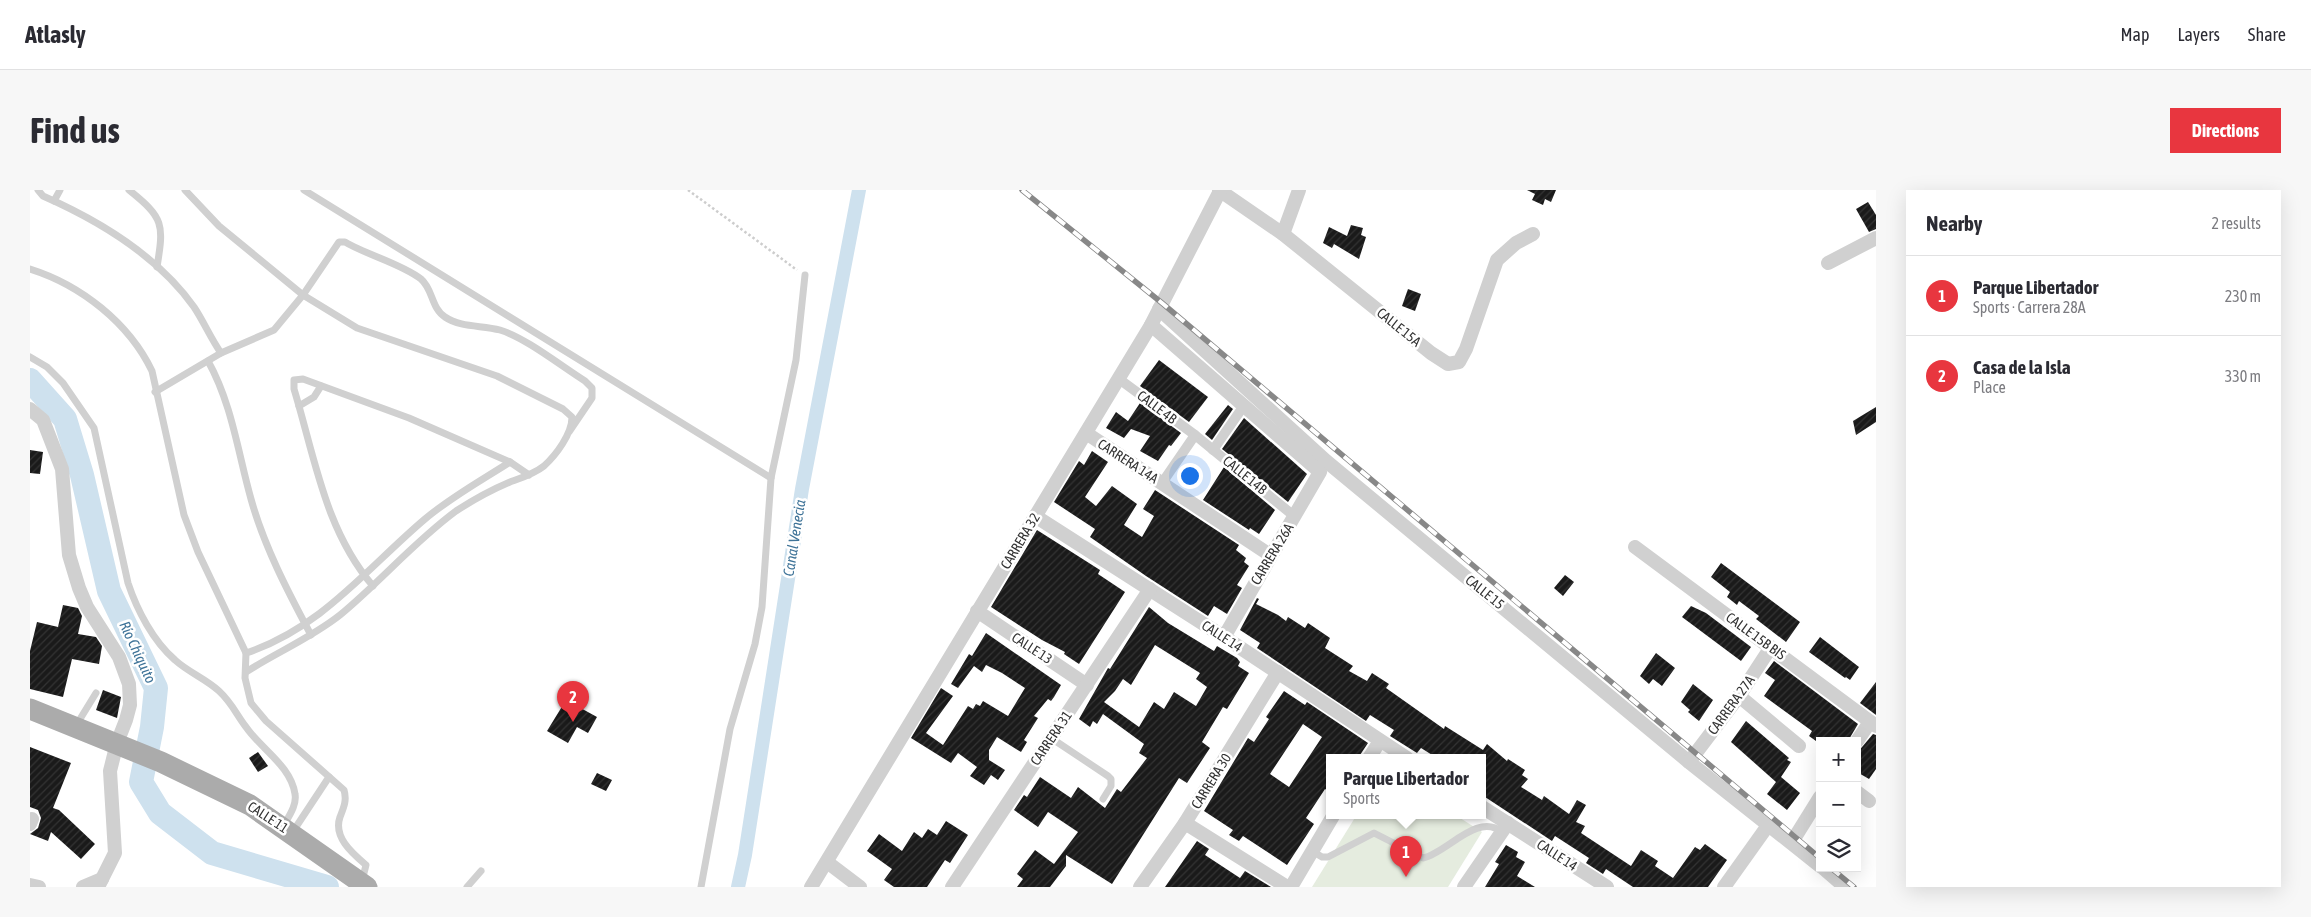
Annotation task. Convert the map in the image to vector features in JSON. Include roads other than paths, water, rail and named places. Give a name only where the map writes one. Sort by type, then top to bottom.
[{"type":"main road","name":"CALLE 11","points":[[30,709],[161,762],[250,804],[365,884]]},
{"type":"street","name":"CALLE 15A","points":[[1219,190],[1283,234],[1448,364],[1454,364],[1462,359],[1497,260],[1516,243],[1533,234]]},
{"type":"street","name":"CARRERA 32","points":[[811,887],[1151,325],[1219,190]]},
{"type":"street","points":[[1283,234],[1299,190]]},
{"type":"street","points":[[1828,263],[1876,238]]},
{"type":"street","name":"CALLE 15","points":[[1159,309],[1326,461],[1689,762],[1816,863]]},
{"type":"street","points":[[1151,325],[1243,407],[1213,450]]},
{"type":"street","name":"CALLE 4B","points":[[1119,379],[1195,435]]},
{"type":"street","name":"CARRERA 26A","points":[[1224,637],[1320,472],[1243,407]]},
{"type":"street","points":[[30,408],[43,420],[62,469],[69,555],[79,588],[87,607],[119,657],[130,684],[130,705],[116,743],[110,771],[115,853],[100,883],[83,887]]},
{"type":"street","name":"CARRERA 14A","points":[[1086,433],[1270,555]]},
{"type":"street","points":[[1162,483],[1195,435]]},
{"type":"street","name":"CALLE 14B","points":[[1195,435],[1294,516]]},
{"type":"street","name":"CALLE 14","points":[[1035,516],[1278,672],[1401,754]]},
{"type":"street","name":"CALLE 15B BIS","points":[[1635,547],[1873,724]]},
{"type":"street","name":"CARRERA 31","points":[[952,887],[1150,589]]},
{"type":"street","name":"CALLE 13","points":[[977,612],[1087,684]]},
{"type":"street","name":"CARRERA 27A","points":[[1689,762],[1739,696],[1771,647]]},
{"type":"street","name":"CARRERA 30","points":[[1140,887],[1185,823],[1278,672]]},
{"type":"street","points":[[1739,696],[1799,746]]},
{"type":"street","points":[[1861,737],[1873,724]]},
{"type":"street","points":[[1372,754],[1380,741]]},
{"type":"street","points":[[1861,795],[1869,800]]},
{"type":"street","points":[[1792,842],[1816,803]]},
{"type":"street","name":"CALLE 14","points":[[1486,811],[1505,828],[1607,887]]},
{"type":"street","points":[[1185,823],[1289,887],[1331,819]]},
{"type":"street","points":[[1724,887],[1769,824]]},
{"type":"street","points":[[1464,887],[1505,828]]},
{"type":"street","points":[[827,862],[860,887]]},
{"type":"street","name":"CALLE 15","points":[[1827,872],[1845,887]]},
{"type":"street","points":[[30,885],[39,887]]},
{"type":"lane","points":[[38,190],[43,196],[103,226],[144,255],[193,306],[221,353]]},
{"type":"lane","points":[[54,201],[60,190]]},
{"type":"lane","points":[[129,190],[158,217],[162,227],[157,267]]},
{"type":"lane","points":[[185,190],[219,226],[303,295],[357,328],[498,376],[563,409],[572,417],[569,432]]},
{"type":"lane","points":[[304,190],[771,478]]},
{"type":"lane","points":[[155,392],[221,353],[274,330],[303,295],[335,245],[339,242],[345,242],[420,279],[430,291],[438,311],[445,317],[461,324],[500,330],[521,340],[585,381],[592,388],[592,398],[544,466],[529,475],[486,493],[457,511],[420,541],[339,616],[311,635],[246,672]]},
{"type":"lane","points":[[30,269],[46,274],[86,297],[112,317],[134,339],[145,357],[152,372],[155,392],[175,467],[184,515],[198,552],[246,653],[247,690],[252,703],[266,721],[344,790],[345,796],[338,831],[351,852],[366,865],[365,884]]},
{"type":"lane","points":[[701,887],[730,729],[755,644],[762,607],[771,478],[796,360],[804,275]]},
{"type":"lane","points":[[30,357],[47,367],[63,383],[94,428],[128,583],[133,598],[148,625],[175,660],[217,690],[228,701],[245,727],[292,781],[295,796],[288,830]]},
{"type":"lane","points":[[208,361],[230,417],[250,498],[263,536],[311,635]]},
{"type":"lane","points":[[373,586],[364,576],[341,537],[321,489],[294,389],[294,380],[302,380],[321,386],[409,418],[510,462],[529,475]]},
{"type":"lane","points":[[299,406],[314,397],[321,386]]},
{"type":"lane","points":[[246,653],[305,624],[330,608],[425,519],[510,462]]},
{"type":"lane","points":[[75,727],[96,693]]},
{"type":"lane","points":[[1051,738],[1111,779],[1111,786],[1103,799]]},
{"type":"lane","points":[[288,830],[329,777]]},
{"type":"lane","points":[[1312,851],[1322,857],[1328,857],[1374,833],[1422,858],[1460,836],[1484,826],[1505,828]]},
{"type":"lane","points":[[468,887],[481,871]]},
{"type":"waterway","name":"Canal Venecia","points":[[738,887],[745,855],[802,489],[859,190]]},
{"type":"waterway","name":"Río Chiquito","points":[[30,380],[65,419],[82,475],[109,591],[156,688],[152,727],[141,782],[160,813],[212,853],[327,887]]},
{"type":"railway","points":[[1022,190],[1162,303],[1816,855]]},
{"type":"railway","points":[[1836,872],[1854,887]]},
{"type":"place","name":"Casa de la Isla","points":[[573,722]]},
{"type":"place","name":"Parque Libertador","points":[[1406,877]]}]
